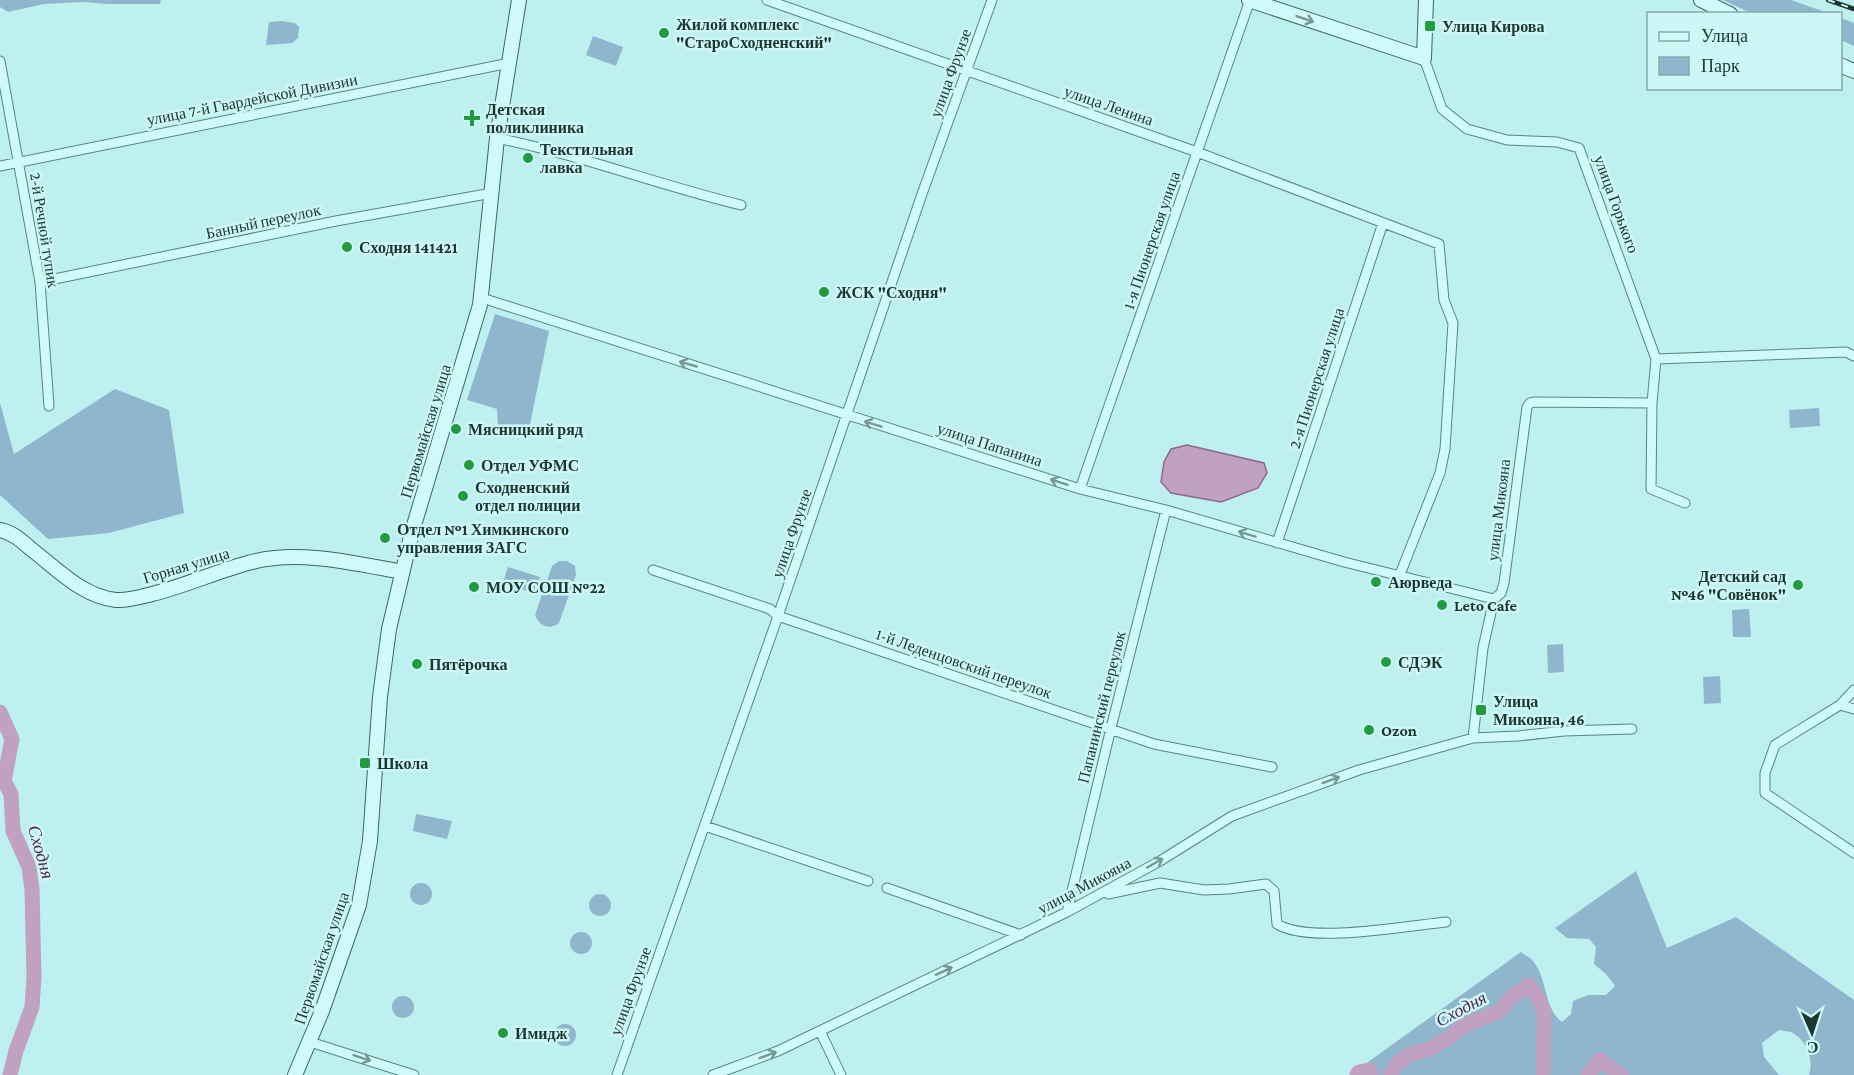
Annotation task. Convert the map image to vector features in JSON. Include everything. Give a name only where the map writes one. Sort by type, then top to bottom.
[{"type":"main road","name":"Первомайская улица","points":[[295,1075],[310,1042],[359,905],[367,866],[382,675],[389,629],[402,572],[482,298],[497,138],[519,0]]},
{"type":"main road","points":[[1250,0],[1424,58]]},
{"type":"main road","name":"улица Горького","points":[[1424,58],[1426,0]]},
{"type":"main road","points":[[1701,0],[1726,12]]},
{"type":"main road","name":"Горная улица","points":[[0,530],[17,537],[73,582],[91,593],[118,600],[170,589],[269,558],[328,559],[402,572]]},
{"type":"street","name":"улица Ленина","points":[[767,0],[1197,152],[1439,244],[1444,300],[1453,323],[1445,449],[1440,473],[1399,577]]},
{"type":"street","name":"улица Фрунзе","points":[[617,1075],[778,616],[922,194],[992,0]]},
{"type":"street","name":"1-я Пионерская улица","points":[[1080,489],[1250,0]]},
{"type":"street","name":"улица Горького","points":[[1424,58],[1442,109],[1467,129],[1507,140],[1557,142],[1579,148],[1656,359],[1652,403],[1651,489],[1684,502]]},
{"type":"street","name":"2-й Речной тупик","points":[[0,61],[40,282],[50,406]]},
{"type":"street","name":"улица 7-й Гвардейской Дивизии","points":[[0,166],[510,63]]},
{"type":"street","points":[[497,138],[556,151],[697,195],[741,205]]},
{"type":"street","name":"Банный переулок","points":[[40,282],[336,221],[492,194]]},
{"type":"street","name":"2-я Пионерская улица","points":[[1277,543],[1383,223]]},
{"type":"street","name":"улица Папанина","points":[[482,298],[1080,489],[1166,510],[1399,577],[1494,599]]},
{"type":"street","points":[[1656,359],[1846,352],[1854,356]]},
{"type":"street","name":"улица Микояна","points":[[1473,738],[1483,648],[1494,599],[1501,593],[1503,583],[1527,407],[1530,403],[1535,402],[1652,403]]},
{"type":"street","name":"Папанинский переулок","points":[[1067,912],[1166,510]]},
{"type":"street","name":"1-й Леденцовский переулок","points":[[653,570],[770,609],[778,616],[1154,744],[1272,767]]},
{"type":"street","points":[[1854,690],[1840,705],[1775,745],[1765,773],[1765,793],[1854,853]]},
{"type":"street","points":[[1840,705],[1854,709]]},
{"type":"street","name":"улица Микояна","points":[[713,1075],[778,1051],[1067,912],[1160,861],[1232,816],[1359,770],[1473,738],[1564,731],[1632,729]]},
{"type":"street","points":[[705,826],[868,881]]},
{"type":"street","points":[[1100,895],[1160,883],[1204,890],[1266,884],[1274,891],[1277,924],[1287,931],[1352,933],[1446,922]]},
{"type":"street","points":[[887,888],[1021,934]]},
{"type":"street","points":[[820,1031],[842,1075]]},
{"type":"street","points":[[310,1042],[414,1075]]},
{"type":"green space","points":[[0,0],[161,0],[160,4],[83,2],[44,4],[8,12],[0,7]]},
{"type":"green space","points":[[1723,0],[1791,0],[1825,12],[1749,12]]},
{"type":"green space","points":[[1842,18],[1854,23],[1854,46],[1842,40]]},
{"type":"green space","points":[[269,22],[295,23],[299,27],[298,38],[292,43],[266,45]]},
{"type":"green space","points":[[593,36],[623,47],[616,66],[586,55]]},
{"type":"green space","points":[[495,314],[549,331],[527,439],[498,425],[497,409],[467,400]]},
{"type":"green space","points":[[115,389],[169,410],[184,513],[109,533],[48,539],[0,495],[0,403],[14,454]]},
{"type":"green space","points":[[1819,408],[1820,426],[1790,428],[1789,410]]},
{"type":"green space","points":[[559,561],[567,561],[575,566],[576,575],[559,623],[548,627],[539,622],[535,615],[552,566]]},
{"type":"green space","points":[[508,567],[540,577],[534,593],[503,583]]},
{"type":"green space","points":[[1749,609],[1751,637],[1733,637],[1732,610]]},
{"type":"green space","points":[[1563,644],[1564,672],[1548,673],[1547,645]]},
{"type":"green space","points":[[1720,676],[1721,703],[1704,704],[1703,677]]},
{"type":"green space","points":[[416,814],[452,821],[447,839],[413,831]]},
{"type":"green space","points":[[1636,871],[1667,948],[1736,917],[1854,1000],[1854,1075],[1809,1075],[1811,1063],[1806,1046],[1793,1033],[1779,1030],[1762,1043],[1764,1057],[1779,1075],[1350,1075],[1521,952],[1538,968],[1548,1001],[1562,1022],[1571,1014],[1573,1001],[1588,995],[1606,995],[1615,986],[1594,964],[1596,947],[1589,939],[1567,938],[1555,928]]},
{"type":"green space","points":[[421,883],[429,886],[432,894],[429,902],[421,905],[413,902],[410,894],[413,886]]},
{"type":"green space","points":[[600,894],[608,897],[611,905],[608,913],[600,916],[592,913],[589,905],[592,897]]},
{"type":"green space","points":[[581,932],[589,935],[592,943],[589,951],[581,954],[573,951],[570,943],[573,935]]},
{"type":"green space","points":[[403,996],[411,999],[414,1007],[411,1015],[403,1018],[395,1015],[392,1007],[395,999]]},
{"type":"green space","points":[[565,1024],[573,1027],[576,1035],[573,1043],[565,1046],[557,1043],[554,1035],[557,1027]]},
{"type":"shaded area","points":[[1187,445],[1264,463],[1267,473],[1258,488],[1221,502],[1171,493],[1161,482],[1164,462],[1171,449]]},
{"type":"waterway","name":"Сходня","points":[[0,712],[12,739],[4,781],[11,794],[13,831],[29,867],[32,890],[34,977],[32,1007],[10,1075]]},
{"type":"waterway","name":"Сходня","points":[[1390,1075],[1398,1063],[1410,1054],[1427,1050],[1446,1040],[1465,1025],[1501,1011],[1510,998],[1529,985],[1544,1013],[1543,1075]]},
{"type":"waterway","name":"Сходня","points":[[1588,1075],[1600,1060],[1621,1075]]},
{"type":"waterway","name":"Сходня","points":[[1357,1075],[1359,1072],[1369,1070],[1371,1075]]},
{"type":"railway","points":[[1828,0],[1854,9]]},
{"type":"place","name":"Улица Кирова","points":[[1430,26]]},
{"type":"place","name":"Жилой комплекс \"СтароСходненский\"","points":[[664,33]]},
{"type":"place","name":"Детская поликлиника","points":[[472,118]]},
{"type":"place","name":"Текстильная лавка","points":[[528,158]]},
{"type":"place","name":"Сходня 141421","points":[[347,247]]},
{"type":"place","name":"ЖСК \"Сходня\"","points":[[824,292]]},
{"type":"place","name":"Мясницкий ряд","points":[[456,429]]},
{"type":"place","name":"Отдел УФМС","points":[[469,465]]},
{"type":"place","name":"Сходненский отдел полиции","points":[[463,496]]},
{"type":"place","name":"Отдел №1 Химкинского управления ЗАГС","points":[[385,538]]},
{"type":"place","name":"Аюрведа","points":[[1376,582]]},
{"type":"place","name":"Детский сад №46 \"Совёнок\"","points":[[1798,585]]},
{"type":"place","name":"МОУ СОШ №22","points":[[474,587]]},
{"type":"place","name":"Leto Cafe","points":[[1442,605]]},
{"type":"place","name":"СДЭК","points":[[1386,662]]},
{"type":"place","name":"Пятёрочка","points":[[417,664]]},
{"type":"place","name":"Улица Микояна, 46","points":[[1481,710]]},
{"type":"place","name":"Ozon","points":[[1369,730]]},
{"type":"place","name":"Школа","points":[[365,763]]},
{"type":"place","name":"Имидж","points":[[503,1033]]}]
